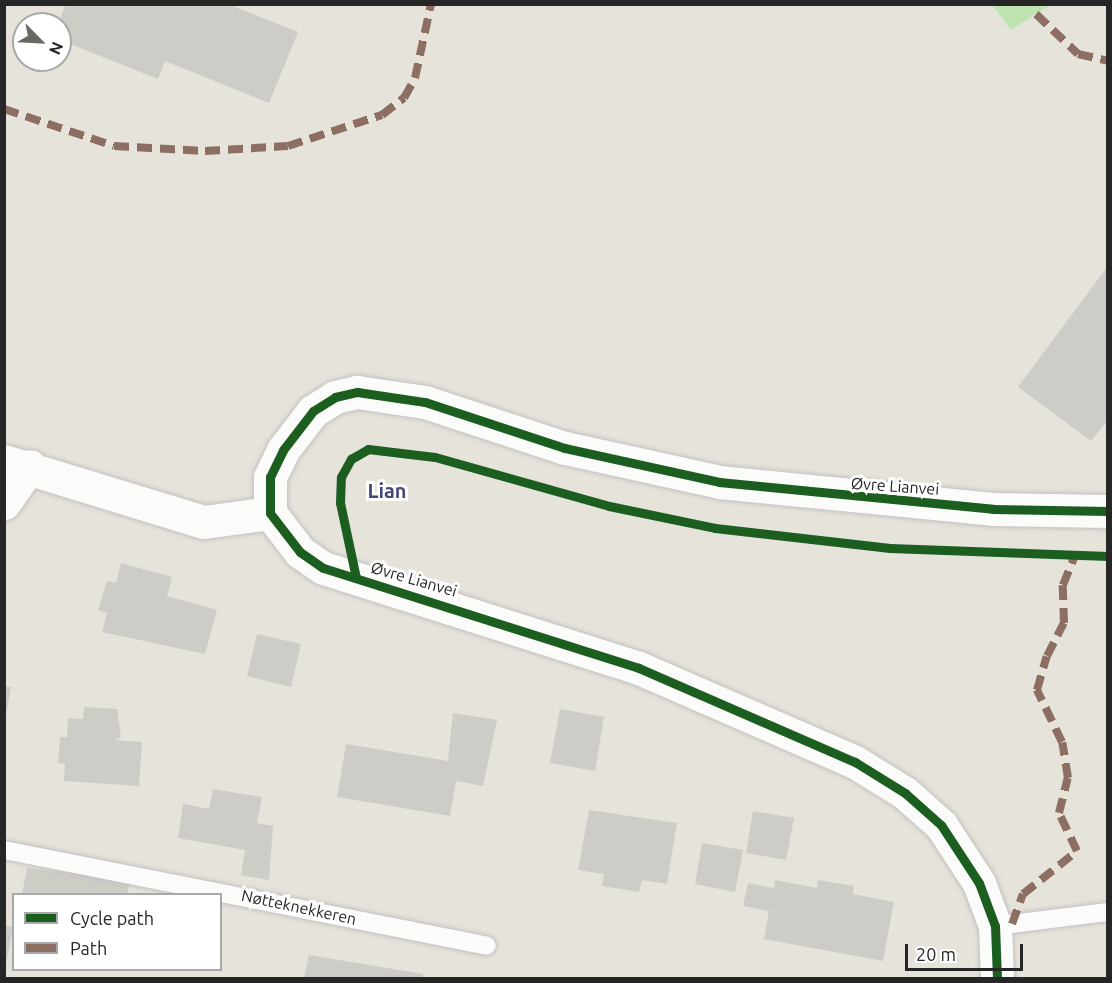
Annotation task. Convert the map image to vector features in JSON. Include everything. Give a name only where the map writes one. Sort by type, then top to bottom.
[{"type":"street","name":"Øvre Lianvei","points":[[995,926],[968,863],[941,825],[905,793],[855,762],[620,661],[322,568],[300,552],[270,513],[270,477],[292,436],[325,402],[357,392],[425,402],[566,447],[718,482],[993,509],[1107,511]]},
{"type":"street","points":[[4,504],[17,463],[204,522],[270,513]]},
{"type":"street","points":[[995,926],[997,978]]},
{"type":"lane","name":"Nøtteknekkeren","points":[[4,850],[221,893]]},
{"type":"lane","name":"Nøtteknekkeren","points":[[222,893],[488,946]]},
{"type":"lane","points":[[995,926],[1107,912]]},
{"type":"green space","points":[[992,5],[1050,5],[1011,30]]},
{"type":"building","points":[[66,4],[228,4],[298,32],[269,103],[165,61],[158,79],[72,45],[72,12],[63,12]]},
{"type":"building","points":[[1108,266],[1108,420],[1091,441],[1018,387]]},
{"type":"building","points":[[121,563],[172,577],[167,596],[217,610],[205,654],[102,632],[107,613],[98,610],[107,581],[116,583]]},
{"type":"building","points":[[257,634],[301,644],[291,687],[247,676]]},
{"type":"building","points":[[4,686],[11,687],[6,716],[4,715]]},
{"type":"building","points":[[84,707],[117,709],[121,737],[115,740],[142,742],[139,786],[64,781],[65,764],[58,763],[60,737],[67,737],[68,718],[83,719]]},
{"type":"building","points":[[560,709],[604,717],[595,771],[550,763]]},
{"type":"building","points":[[453,713],[497,720],[483,786],[456,781],[450,816],[337,797],[346,744],[448,761]]},
{"type":"building","points":[[213,789],[262,797],[257,823],[273,826],[269,880],[241,875],[245,850],[178,838],[183,804],[209,809]]},
{"type":"building","points":[[589,810],[677,823],[667,884],[642,880],[639,892],[602,886],[604,874],[578,870]]},
{"type":"building","points":[[753,811],[794,818],[786,860],[746,853]]},
{"type":"building","points":[[702,843],[743,850],[735,892],[695,884]]},
{"type":"building","points":[[27,868],[130,879],[127,893],[22,893]]},
{"type":"building","points":[[775,880],[817,888],[818,880],[854,886],[853,894],[894,902],[883,961],[764,939],[769,911],[743,906],[748,883],[774,888]]},
{"type":"building","points":[[4,925],[12,927],[12,932],[6,965],[4,965]]},
{"type":"building","points":[[309,955],[423,974],[423,978],[304,978]]},
{"type":"marked path","points":[[4,109],[114,146],[205,151],[288,146],[382,115],[404,98],[415,78],[431,4]]},
{"type":"marked path","points":[[1036,14],[1078,54],[1108,61]]},
{"type":"marked path","points":[[1012,924],[1023,894],[1077,851],[1059,813],[1068,778],[1062,742],[1037,690],[1047,656],[1064,623],[1063,585],[1075,556]]},
{"type":"cycle path","points":[[997,978],[995,926],[979,883],[941,825],[905,793],[855,762],[639,668],[323,568],[300,552],[270,513],[270,477],[283,450],[313,411],[335,397],[357,392],[425,402],[565,448],[719,482],[993,509],[1108,511]]},
{"type":"cycle path","points":[[356,578],[340,503],[341,477],[351,459],[368,449],[435,457],[609,506],[715,528],[890,548],[1108,556]]},
{"type":"district","name":"Lian","points":[[387,490]]}]
